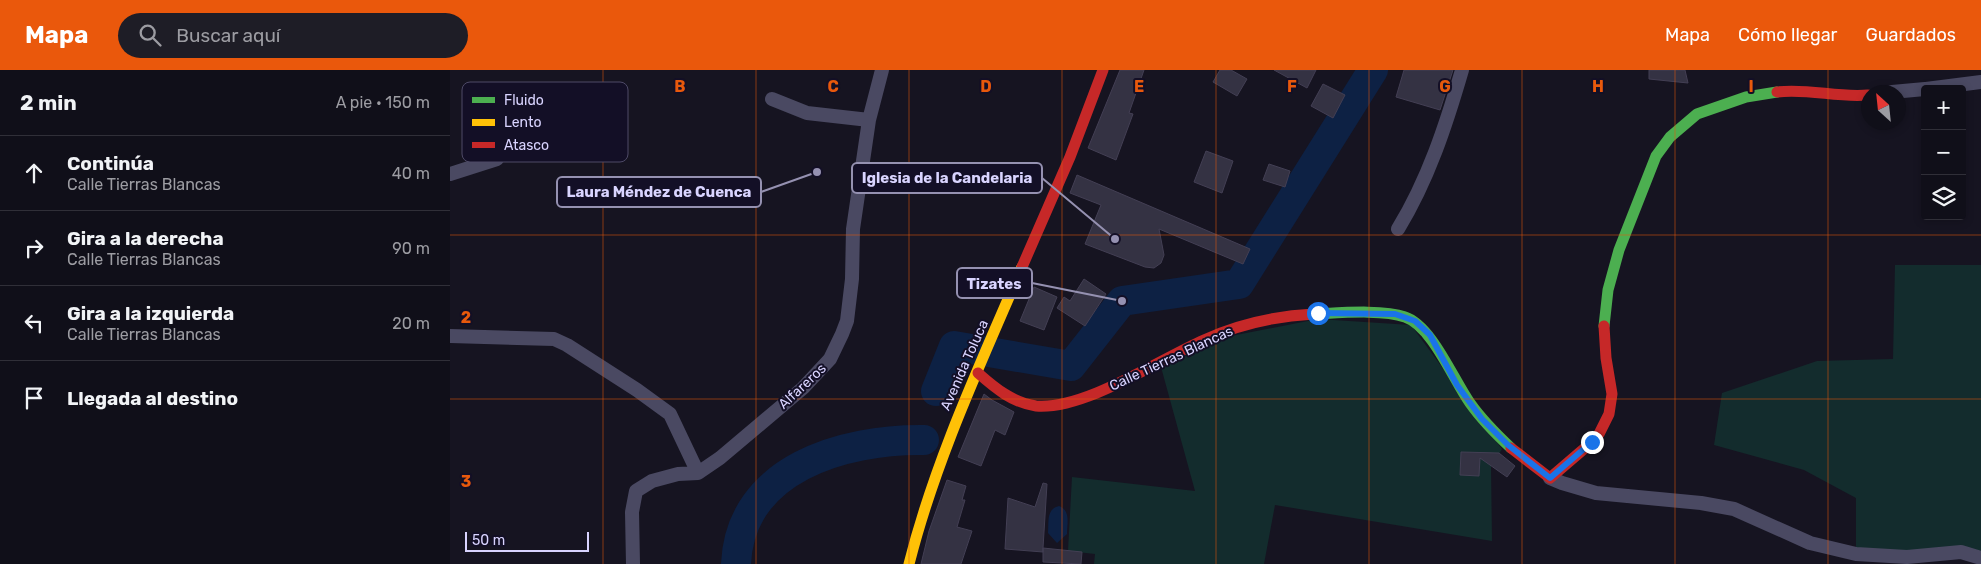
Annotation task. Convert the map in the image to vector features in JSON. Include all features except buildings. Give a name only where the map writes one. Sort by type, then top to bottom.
[{"type":"street","name":"Alfareros","points":[[633,564],[632,512],[636,491],[652,481],[678,474],[698,473],[720,458],[813,379],[830,359],[837,347],[847,321],[850,301],[853,230],[869,120],[882,70]]},
{"type":"street","name":"Avenida Toluca","points":[[909,564],[918,528],[945,447],[1070,158],[1103,70]]},
{"type":"street","points":[[1398,229],[1411,207],[1434,157],[1462,70]]},
{"type":"street","points":[[1957,85],[1981,82]]},
{"type":"street","points":[[1906,91],[1921,89]]},
{"type":"street","points":[[1550,478],[1592,442],[1599,434],[1609,414],[1612,394],[1604,334],[1608,290],[1619,250],[1656,156],[1670,137],[1697,114],[1746,97],[1792,90],[1850,97],[1861,96]]},
{"type":"street","points":[[772,99],[807,113],[869,120]]},
{"type":"street","points":[[450,174],[488,162]]},
{"type":"street","name":"Calle Tierras Blancas","points":[[978,373],[987,382],[1010,397],[1035,405],[1062,405],[1088,398],[1202,341],[1247,324],[1318,313],[1395,314],[1406,316],[1423,327],[1430,335],[1457,385],[1482,419],[1508,445],[1550,478]]},
{"type":"street","points":[[450,336],[554,339],[567,345],[638,390],[670,414],[698,473]]},
{"type":"street","points":[[1550,478],[1596,493],[1701,503],[1734,509],[1810,543],[1856,554],[1907,557],[1961,552],[1981,558]]},
{"type":"green space","points":[[1895,265],[1981,265],[1981,553],[1856,550],[1856,498],[1804,470],[1714,445],[1722,393],[1817,361],[1893,359]]},
{"type":"green space","points":[[1318,319],[1411,325],[1502,449],[1491,466],[1492,541],[1275,505],[1264,564],[1094,564],[1095,554],[1068,551],[1072,477],[1195,491],[1161,367],[1226,337]]},
{"type":"water","points":[[1059,506],[1067,514],[1068,522],[1067,534],[1057,543],[1048,533],[1048,520],[1052,510]]},
{"type":"waterway","points":[[936,391],[954,346],[1071,366],[1122,301],[1239,284],[1373,70]]},
{"type":"waterway","points":[[736,564],[742,531],[756,504],[776,482],[802,466],[830,453],[861,445],[924,440]]},
{"type":"traffic: fast","points":[[1604,326],[1608,290],[1619,250],[1656,156],[1670,137],[1697,114],[1746,97],[1777,92]]},
{"type":"traffic: fast","points":[[1314,314],[1385,313],[1405,317],[1415,322],[1433,342],[1463,393],[1475,409],[1489,427],[1511,448]]},
{"type":"traffic: slow","points":[[909,564],[932,488],[959,414],[1022,267]]},
{"type":"traffic: jam","points":[[1022,267],[1070,157],[1103,70]]},
{"type":"traffic: jam","points":[[1777,92],[1800,91],[1861,96]]},
{"type":"traffic: jam","points":[[978,373],[998,389],[1020,402],[1036,406],[1055,405],[1099,392],[1230,329],[1271,319],[1314,314]]},
{"type":"traffic: jam","points":[[1511,448],[1550,478],[1599,434],[1609,414],[1612,394],[1606,358],[1604,326]]},
{"type":"place","name":"Laura Méndez de Cuenca","points":[[817,172]]},
{"type":"place","name":"Iglesia de la Candelaria","points":[[1115,239]]},
{"type":"place","name":"Tizates","points":[[1122,301]]},
{"type":"route","points":[[1318,313],[1395,314],[1406,316],[1415,321],[1430,335],[1457,385],[1482,419],[1508,445],[1550,478],[1592,442]]}]
